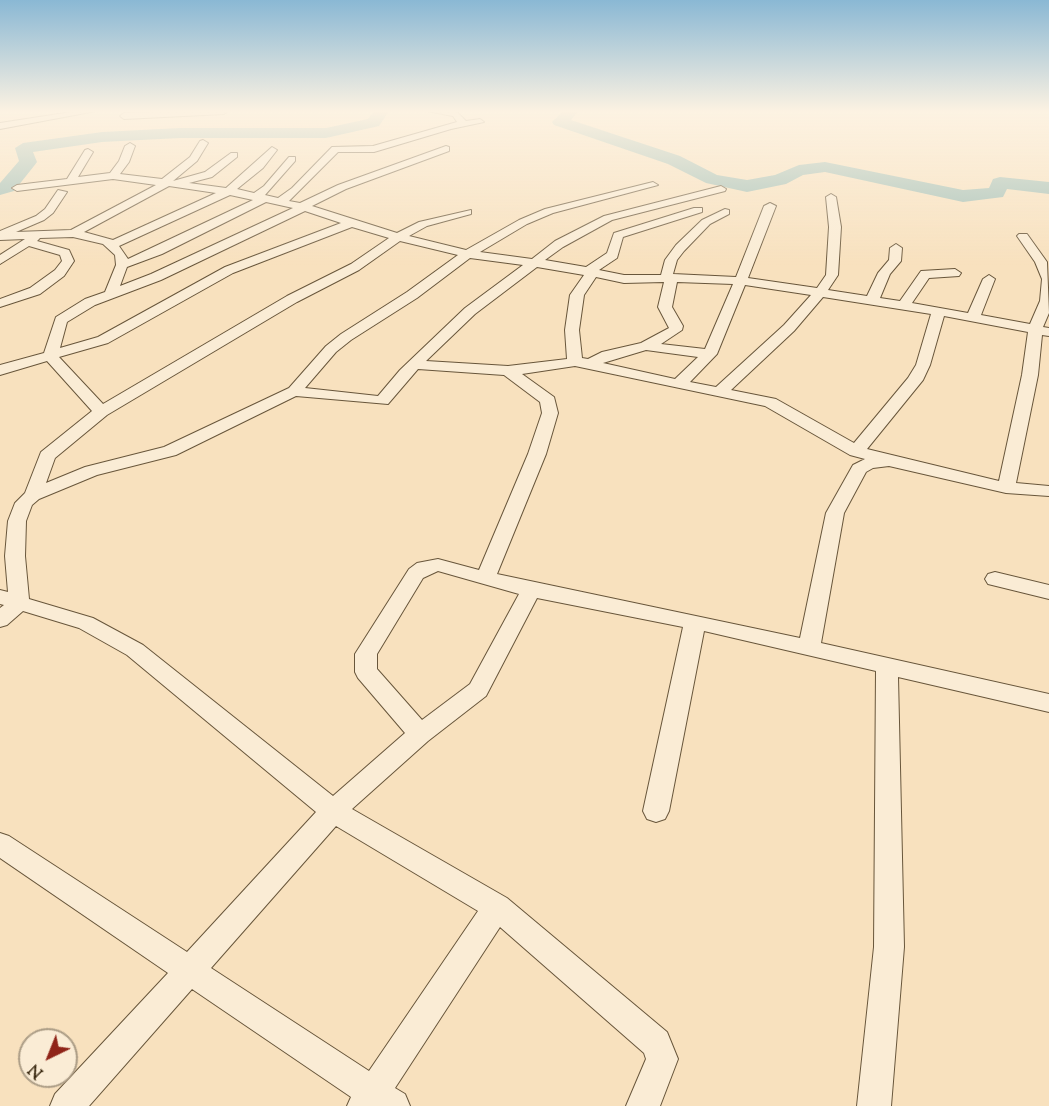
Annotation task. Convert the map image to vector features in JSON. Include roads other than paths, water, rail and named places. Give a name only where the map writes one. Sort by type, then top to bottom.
[{"type":"street","points":[[70,182],[82,163]]},
{"type":"street","points":[[113,176],[124,163]]},
{"type":"street","points":[[169,184],[190,163]]},
{"type":"street","points":[[73,233],[169,184],[195,176],[208,175],[223,163]]},
{"type":"street","points":[[112,245],[199,208],[229,191],[262,163]]},
{"type":"street","points":[[122,265],[158,251],[259,198],[289,163]]},
{"type":"street","points":[[280,202],[303,183],[322,163]]},
{"type":"street","points":[[50,356],[61,320],[90,302],[196,258],[342,187],[409,163]]},
{"type":"street","points":[[17,188],[113,176],[229,191],[280,202],[398,237],[468,254],[624,279],[742,281],[939,311],[1042,331]]},
{"type":"street","points":[[0,620],[9,600],[17,521],[24,503],[33,495],[91,471],[170,451],[294,391],[331,349],[346,337],[412,295],[495,237],[549,211],[653,185]]},
{"type":"street","points":[[294,391],[382,401],[415,364],[470,311],[559,244],[608,218],[721,189]]},
{"type":"street","points":[[0,235],[40,218],[50,211],[62,192]]},
{"type":"street","points":[[721,391],[789,328],[820,293],[832,275],[835,227],[831,197]]},
{"type":"street","points":[[680,383],[710,354],[725,314],[742,281],[770,206]]},
{"type":"street","points":[[583,363],[572,330],[577,295],[590,273],[613,255],[618,235],[698,210]]},
{"type":"street","points":[[33,495],[47,456],[101,412],[292,299],[355,267],[398,237],[423,224],[467,212]]},
{"type":"street","points":[[415,364],[454,369],[508,371],[583,363],[646,346],[675,330],[676,326],[664,307],[671,260],[706,222],[725,212]]},
{"type":"street","points":[[0,370],[103,340],[229,270],[352,223]]},
{"type":"street","points":[[0,260],[31,239],[73,233],[99,237],[121,254],[122,265],[110,295]]},
{"type":"street","points":[[0,235],[31,239],[65,253],[68,261],[60,273],[35,291],[0,303]]},
{"type":"street","points":[[1006,488],[1047,301],[1048,279],[1041,262],[1023,236]]},
{"type":"street","points":[[872,301],[884,273],[895,261],[896,248]]},
{"type":"street","points":[[158,251],[196,258],[229,270]]},
{"type":"street","points":[[903,306],[925,274],[956,273]]},
{"type":"street","points":[[973,318],[989,279]]},
{"type":"street","points":[[856,451],[915,380],[923,365],[939,311]]},
{"type":"street","points":[[646,346],[710,354]]},
{"type":"street","points":[[50,356],[101,412]]},
{"type":"street","points":[[583,363],[635,376],[770,402],[856,451],[1006,488],[1049,491]]},
{"type":"street","points":[[485,578],[537,454],[550,413],[548,400],[508,371]]},
{"type":"street","points":[[810,649],[835,513],[841,499],[859,469],[868,463],[881,460],[904,464]]},
{"type":"street","points":[[420,734],[366,672],[366,654],[416,574],[424,568],[438,565],[531,590],[695,622],[1049,703]]},
{"type":"street","points":[[995,579],[1049,592]]},
{"type":"street","points":[[67,1106],[333,811],[420,734],[478,690],[531,590]]},
{"type":"street","points":[[9,600],[86,623],[135,650],[333,811],[497,907],[656,1043],[662,1059],[643,1106]]},
{"type":"street","points":[[656,811],[695,622]]},
{"type":"street","points":[[874,1106],[889,947],[888,668]]},
{"type":"street","points":[[0,844],[189,970],[377,1101],[497,907]]},
{"type":"waterway","points":[[0,189],[7,187],[27,163]]},
{"type":"waterway","points":[[679,163],[712,179],[747,186],[780,180],[799,170],[825,167],[963,196],[996,193],[1000,183],[1049,188]]}]
